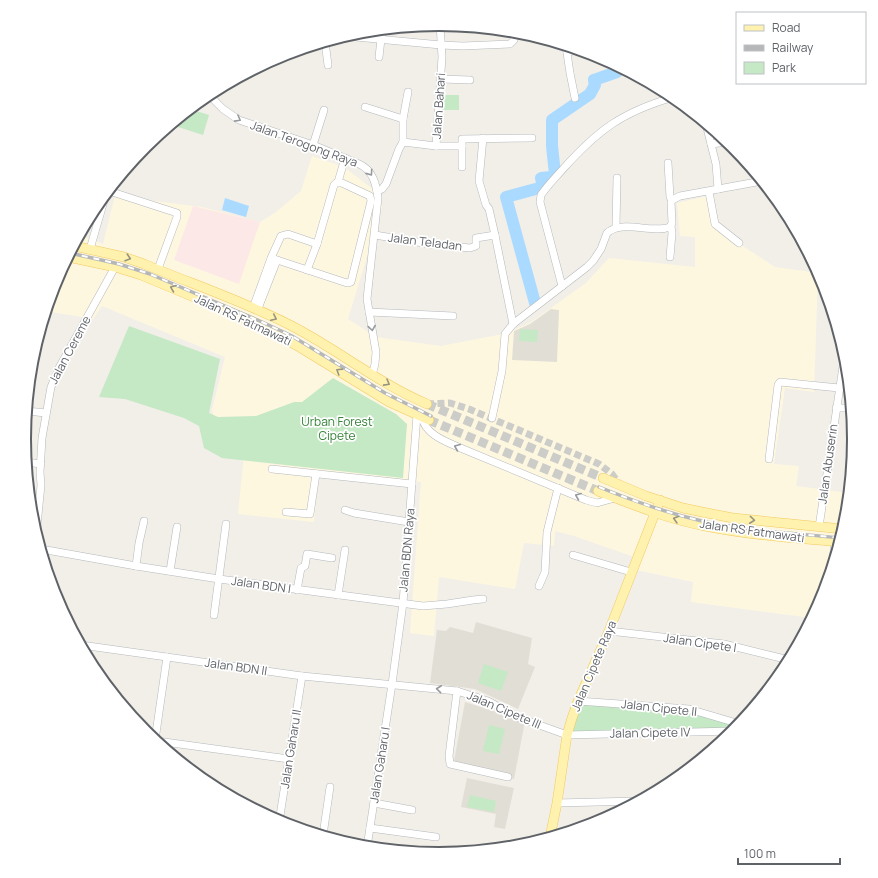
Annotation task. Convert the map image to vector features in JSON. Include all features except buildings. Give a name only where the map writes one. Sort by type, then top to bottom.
[{"type":"main road","name":"Jalan RS Fatmawati","points":[[79,247],[124,257],[158,269],[255,309],[300,331],[372,375],[427,404]]},
{"type":"main road","name":"Jalan RS Fatmawati","points":[[74,258],[115,266],[168,286],[256,323],[296,345],[389,402],[423,417]]},
{"type":"main road","name":"Jalan RS Fatmawati","points":[[603,478],[683,508],[721,516],[837,528]]},
{"type":"main road","name":"Jalan RS Fatmawati","points":[[598,491],[655,513],[690,523],[728,531],[834,542]]},
{"type":"main road","name":"Jalan Cipete Raya","points":[[553,830],[567,735],[578,701],[609,631],[660,500]]},
{"type":"street","name":"Jalan Bahari","points":[[403,142],[436,146],[441,79],[440,31]]},
{"type":"street","points":[[378,57],[381,35]]},
{"type":"street","points":[[369,37],[463,46],[510,44],[514,38]]},
{"type":"street","points":[[325,48],[328,65]]},
{"type":"street","points":[[567,52],[575,98]]},
{"type":"street","points":[[441,79],[470,80]]},
{"type":"street","points":[[377,190],[382,189],[386,184],[403,142],[403,119],[408,92]]},
{"type":"street","name":"Jalan Terogong Raya","points":[[213,99],[239,120],[313,145],[364,166],[372,176],[376,184],[378,208],[367,299],[376,352],[372,375]]},
{"type":"street","points":[[562,286],[540,202],[541,195],[573,158],[604,129],[643,107],[666,100]]},
{"type":"street","points":[[365,107],[403,119]]},
{"type":"street","points":[[313,145],[324,110]]},
{"type":"street","points":[[709,133],[716,164],[718,189]]},
{"type":"street","points":[[483,138],[477,159],[479,181],[486,205],[489,209],[513,324]]},
{"type":"street","points":[[462,167],[462,139],[532,138]]},
{"type":"street","points":[[712,144],[719,143]]},
{"type":"street","points":[[436,146],[462,146]]},
{"type":"street","points":[[307,270],[317,244],[334,185],[340,182],[347,159]]},
{"type":"street","points":[[668,163],[670,197],[672,200],[670,257]]},
{"type":"street","points":[[616,178],[616,227]]},
{"type":"street","points":[[274,259],[347,283],[352,281],[371,198],[369,194],[340,182]]},
{"type":"street","points":[[672,200],[680,196],[709,192],[756,182]]},
{"type":"street","points":[[709,192],[715,224],[739,243]]},
{"type":"street","points":[[114,193],[177,213],[177,217],[158,269]]},
{"type":"street","points":[[90,249],[101,210]]},
{"type":"street","points":[[492,418],[502,371],[505,334],[513,324],[594,260],[601,249],[607,233],[616,227],[668,228],[671,226]]},
{"type":"street","points":[[255,309],[281,236],[288,234],[317,244]]},
{"type":"street","name":"Jalan Teladan","points":[[375,235],[429,244],[470,248],[474,248],[476,246],[476,238],[495,235]]},
{"type":"street","name":"Jalan Cereme","points":[[38,514],[41,485],[42,438],[48,397],[54,378],[115,266]]},
{"type":"street","points":[[369,312],[453,316]]},
{"type":"street","name":"Jalan Abuserin","points":[[819,527],[841,372]]},
{"type":"street","points":[[769,459],[778,385],[780,382],[839,388]]},
{"type":"street","points":[[836,408],[846,408]]},
{"type":"street","points":[[32,411],[46,413]]},
{"type":"street","points":[[423,417],[425,427],[448,443],[581,498],[597,502],[615,498]]},
{"type":"street","name":"Jalan BDN Raya","points":[[392,684],[403,603],[412,484],[423,417]]},
{"type":"street","points":[[32,463],[41,464]]},
{"type":"street","points":[[272,469],[412,484]]},
{"type":"street","points":[[286,512],[310,514],[316,474]]},
{"type":"street","points":[[539,586],[545,572],[547,532],[558,488]]},
{"type":"street","points":[[345,510],[354,513],[409,522]]},
{"type":"street","points":[[136,566],[144,521]]},
{"type":"street","points":[[214,615],[226,524]]},
{"type":"street","points":[[170,571],[177,527]]},
{"type":"street","name":"Jalan BDN I","points":[[47,550],[136,566],[297,590],[423,606],[483,599]]},
{"type":"street","points":[[338,595],[345,550]]},
{"type":"street","points":[[297,590],[301,568],[305,566],[308,554],[332,558]]},
{"type":"street","points":[[573,555],[631,572]]},
{"type":"street","name":"Jalan Cipete I","points":[[609,631],[724,644],[783,658]]},
{"type":"street","name":"Jalan BDN II","points":[[88,646],[302,676],[392,684]]},
{"type":"street","points":[[157,733],[167,657]]},
{"type":"street","name":"Jalan Gaharu II","points":[[280,815],[302,676]]},
{"type":"street","name":"Jalan Cipete III","points":[[392,684],[457,691],[488,701],[517,717],[567,735]]},
{"type":"street","name":"Jalan Gaharu I","points":[[368,841],[392,684]]},
{"type":"street","points":[[457,691],[449,756],[450,764],[508,777]]},
{"type":"street","name":"Jalan Cipete II","points":[[578,701],[689,709],[732,722]]},
{"type":"street","name":"Jalan Cipete IV","points":[[567,735],[723,731]]},
{"type":"street","points":[[166,742],[289,759]]},
{"type":"street","points":[[324,830],[330,787]]},
{"type":"street","points":[[557,803],[626,801]]},
{"type":"street","points":[[374,803],[412,810]]},
{"type":"street","points":[[370,828],[436,837]]},
{"type":"shaded area","points":[[312,156],[344,167],[379,194],[382,207],[348,319],[376,337],[441,346],[503,334],[530,323],[586,283],[609,258],[695,267],[695,237],[680,236],[677,203],[711,195],[716,223],[735,241],[775,267],[811,272],[818,287],[814,392],[785,388],[774,464],[799,466],[796,486],[844,492],[833,545],[816,595],[806,617],[691,602],[693,582],[636,570],[640,559],[555,531],[554,546],[524,543],[515,589],[439,577],[434,636],[410,633],[421,482],[319,471],[314,522],[238,514],[245,444],[217,429],[212,410],[225,357],[102,306],[93,319],[52,312],[62,283],[85,237],[103,244],[115,196],[202,207],[260,222],[276,212],[301,191]]},
{"type":"shaded area","points":[[193,206],[260,222],[239,284],[174,260]]},
{"type":"shaded area","points":[[551,309],[559,310],[557,362],[512,360],[514,331],[530,324]]},
{"type":"shaded area","points":[[476,622],[532,638],[528,664],[535,667],[518,709],[475,689],[430,683],[437,630],[446,631],[450,627],[473,633]]},
{"type":"shaded area","points":[[465,702],[525,721],[514,779],[453,766]]},
{"type":"shaded area","points":[[467,778],[514,788],[505,829],[494,827],[496,814],[461,807]]},
{"type":"green space","points":[[441,95],[459,95],[459,110],[441,110]]},
{"type":"green space","points":[[197,111],[209,115],[203,135],[177,127]]},
{"type":"green space","name":"Urban Forest Cipete","points":[[129,326],[220,359],[209,413],[218,417],[256,416],[294,402],[302,402],[333,378],[396,414],[407,424],[403,478],[222,458],[204,448],[199,426],[184,418],[125,399],[99,397]]},
{"type":"green space","points":[[520,329],[538,330],[537,342],[519,341]]},
{"type":"green space","points":[[484,664],[508,672],[501,691],[478,683]]},
{"type":"green space","points":[[579,704],[685,711],[730,724],[725,729],[570,734]]},
{"type":"green space","points":[[489,725],[505,729],[499,754],[483,751]]},
{"type":"green space","points":[[470,795],[496,801],[494,812],[467,807]]},
{"type":"water","points":[[225,198],[249,206],[246,217],[222,210]]},
{"type":"waterway","points":[[535,303],[506,197],[543,187],[541,178],[551,177],[555,174],[552,146],[552,120],[590,94],[595,85],[594,80],[617,72]]},
{"type":"tunnel","points":[[427,404],[450,403],[469,409],[599,464],[612,474],[620,485]]},
{"type":"tunnel","points":[[427,404],[603,478]]},
{"type":"tunnel","points":[[429,420],[598,491]]},
{"type":"railway","points":[[76,254],[119,264],[150,274],[262,322],[292,336],[385,393],[431,416]]},
{"type":"railway","points":[[599,487],[635,501],[685,517],[715,524],[835,537]]}]
